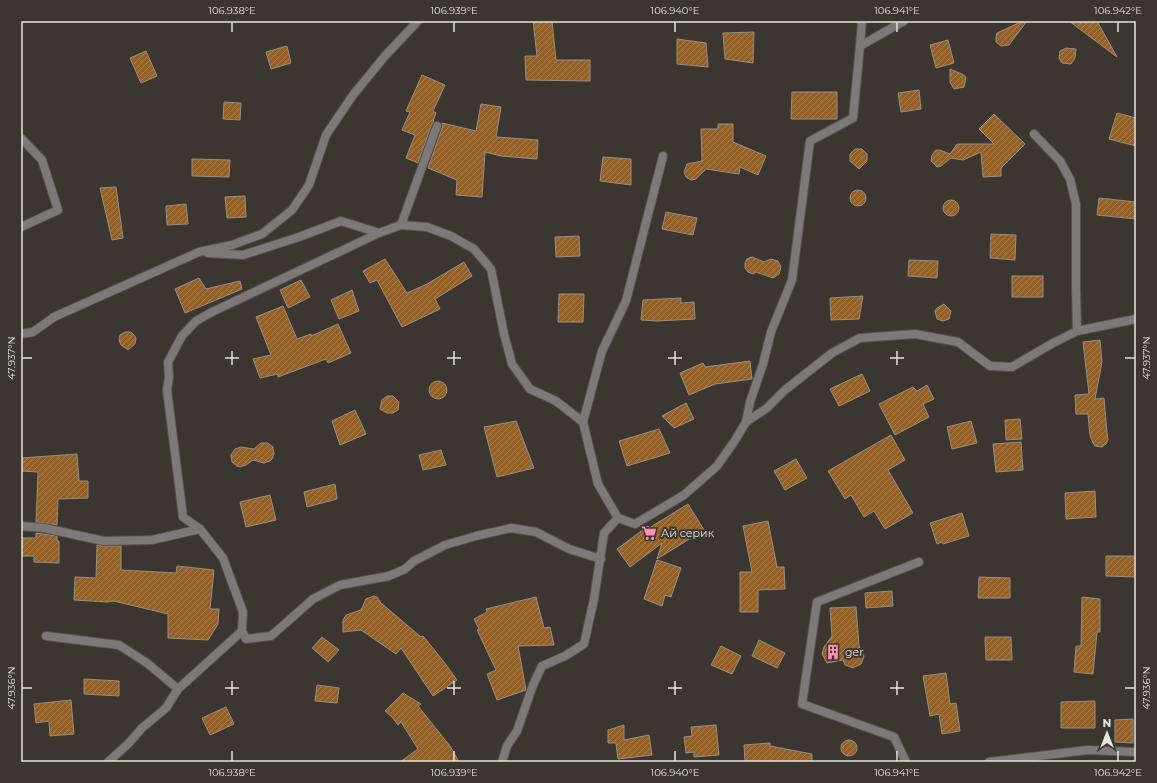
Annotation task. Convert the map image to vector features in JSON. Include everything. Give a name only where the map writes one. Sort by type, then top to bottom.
[{"type":"street","points":[[21,334],[33,332],[54,317],[199,252],[232,245],[262,234],[292,210],[308,185],[326,135],[353,95],[385,56],[418,21]]},
{"type":"street","points":[[746,422],[750,402],[764,364],[771,332],[792,280],[810,141],[853,118],[862,21]]},
{"type":"street","points":[[860,46],[904,21]]},
{"type":"street","points":[[401,225],[437,126]]},
{"type":"street","points":[[1034,134],[1060,161],[1070,179],[1076,204],[1077,331]]},
{"type":"street","points":[[21,138],[42,160],[58,210],[21,227]]},
{"type":"street","points":[[663,156],[626,301],[602,351],[582,422],[598,484],[618,518],[636,524],[684,495],[716,466],[746,422],[767,408],[785,390],[832,353],[860,338],[915,334],[958,342],[990,366],[1012,367],[1077,331],[1136,319]]},
{"type":"street","points":[[199,252],[243,256],[300,237],[341,220],[379,233]]},
{"type":"street","points":[[582,422],[556,401],[530,389],[512,364],[504,334],[492,269],[474,249],[451,236],[427,227],[401,225],[379,233],[212,312],[196,321],[182,336],[168,362],[169,377],[167,390],[183,517],[200,529],[223,558],[243,612],[242,631],[246,639],[271,636],[313,599],[340,585],[389,576],[405,569],[414,561],[444,545],[511,528],[536,532],[569,549],[601,559]]},
{"type":"street","points":[[502,762],[507,746],[517,732],[533,685],[542,666],[565,656],[584,644],[594,599],[604,533],[618,518]]},
{"type":"street","points":[[21,526],[44,528],[104,541],[152,540],[200,529]]},
{"type":"street","points":[[906,762],[894,737],[802,704],[817,602],[918,562]]},
{"type":"street","points":[[108,762],[128,744],[142,728],[166,708],[178,689],[242,631]]},
{"type":"street","points":[[46,636],[119,645],[147,663],[178,689]]},
{"type":"street","points":[[989,762],[1088,750],[1136,752]]},
{"type":"building","points":[[533,21],[552,21],[556,60],[590,60],[590,81],[526,80],[525,56],[537,56]]},
{"type":"building","points":[[1023,21],[1027,21],[1009,45],[1001,46],[996,42],[997,33]]},
{"type":"building","points":[[1069,21],[1097,21],[1117,57]]},
{"type":"building","points":[[754,32],[753,63],[725,59],[723,33]]},
{"type":"building","points":[[677,39],[706,43],[708,67],[677,64]]},
{"type":"building","points":[[948,40],[954,63],[936,68],[930,45]]},
{"type":"building","points":[[287,46],[291,63],[271,69],[266,52]]},
{"type":"building","points":[[1066,48],[1076,49],[1075,58],[1071,64],[1062,63],[1059,58],[1060,51]]},
{"type":"building","points":[[146,51],[157,76],[141,83],[130,58]]},
{"type":"building","points":[[950,69],[966,77],[964,87],[954,89],[950,82]]},
{"type":"building","points":[[422,75],[445,85],[433,111],[436,113],[434,121],[418,163],[406,158],[415,135],[402,130],[410,112],[406,111]]},
{"type":"building","points":[[919,90],[921,109],[901,112],[898,93]]},
{"type":"building","points":[[792,92],[837,92],[837,119],[791,119]]},
{"type":"building","points":[[224,102],[241,103],[240,120],[223,119]]},
{"type":"building","points":[[481,104],[501,107],[496,137],[538,140],[537,159],[501,156],[485,152],[482,197],[456,195],[457,180],[428,168],[442,128],[442,123],[476,131]]},
{"type":"building","points":[[1117,113],[1136,118],[1136,146],[1109,139]]},
{"type":"building","points":[[994,114],[1025,144],[1001,168],[1001,176],[983,177],[981,152],[963,160],[951,158],[941,166],[937,167],[931,161],[932,155],[936,150],[950,154],[957,144],[994,144],[979,129]]},
{"type":"building","points":[[718,124],[733,124],[733,142],[766,156],[758,175],[740,167],[739,174],[706,169],[696,179],[691,180],[686,177],[684,172],[687,164],[702,161],[701,129],[718,129]]},
{"type":"building","points":[[855,149],[862,149],[867,154],[867,161],[859,169],[850,161],[850,154]]},
{"type":"building","points":[[603,157],[631,159],[631,185],[600,181]]},
{"type":"building","points":[[192,159],[230,160],[229,177],[192,176]]},
{"type":"building","points":[[116,187],[123,238],[112,240],[100,188]]},
{"type":"building","points":[[858,190],[864,192],[866,198],[864,204],[858,206],[852,204],[850,198],[852,192]]},
{"type":"building","points":[[245,196],[246,217],[227,218],[225,197]]},
{"type":"building","points":[[1099,198],[1136,202],[1136,219],[1097,215]]},
{"type":"building","points":[[948,200],[954,200],[959,205],[957,214],[954,216],[948,216],[943,211],[943,205]]},
{"type":"building","points":[[186,204],[188,224],[167,225],[166,206]]},
{"type":"building","points":[[666,212],[697,218],[693,235],[662,229]]},
{"type":"building","points":[[991,234],[1016,235],[1015,260],[990,258]]},
{"type":"building","points":[[579,236],[580,256],[556,257],[555,237]]},
{"type":"building","points":[[752,257],[764,262],[771,259],[778,261],[781,267],[779,274],[773,278],[756,272],[753,274],[748,272],[745,268],[745,263],[747,259]]},
{"type":"building","points":[[385,259],[407,293],[427,284],[464,262],[472,276],[435,299],[440,309],[402,327],[377,280],[370,283],[363,271]]},
{"type":"building","points":[[909,260],[938,261],[937,278],[908,276]]},
{"type":"building","points":[[1012,276],[1043,276],[1043,297],[1012,297]]},
{"type":"building","points":[[199,278],[206,289],[240,281],[242,289],[185,313],[175,289]]},
{"type":"building","points":[[301,280],[310,297],[288,308],[280,290]]},
{"type":"building","points":[[352,290],[359,311],[339,319],[331,300]]},
{"type":"building","points":[[559,294],[584,294],[583,322],[558,322]]},
{"type":"building","points":[[863,296],[859,319],[831,320],[830,298]]},
{"type":"building","points":[[681,298],[681,303],[694,302],[695,319],[657,321],[641,320],[643,300]]},
{"type":"building","points":[[944,304],[951,311],[949,319],[943,321],[937,319],[935,311]]},
{"type":"building","points":[[283,306],[297,339],[311,334],[311,336],[338,324],[351,353],[328,363],[326,359],[278,377],[278,374],[260,378],[253,359],[271,355],[256,317]]},
{"type":"building","points":[[125,332],[131,332],[136,339],[135,344],[128,350],[121,345],[119,340],[120,335]]},
{"type":"building","points":[[1100,340],[1102,362],[1095,399],[1104,398],[1108,440],[1102,447],[1095,446],[1093,443],[1090,435],[1088,414],[1076,414],[1075,395],[1089,394],[1083,342]]},
{"type":"building","points":[[750,361],[752,379],[715,384],[689,395],[680,373],[703,363],[705,367]]},
{"type":"building","points":[[862,374],[870,391],[839,406],[830,389]]},
{"type":"building","points":[[438,381],[444,384],[447,390],[444,396],[438,399],[432,396],[429,390],[432,384]]},
{"type":"building","points":[[927,385],[934,399],[923,404],[929,417],[895,435],[879,404],[913,387],[917,391]]},
{"type":"building","points":[[387,396],[393,396],[399,402],[398,410],[393,413],[387,413],[380,409],[382,400]]},
{"type":"building","points":[[686,403],[694,419],[674,428],[662,416]]},
{"type":"building","points":[[355,410],[366,434],[340,445],[332,421]]},
{"type":"building","points":[[1020,419],[1022,439],[1006,440],[1005,420]]},
{"type":"building","points":[[516,421],[534,468],[497,477],[484,427]]},
{"type":"building","points":[[971,421],[977,443],[952,449],[947,427]]},
{"type":"building","points":[[659,429],[670,453],[627,466],[619,441]]},
{"type":"building","points":[[891,435],[905,460],[888,470],[913,513],[885,529],[874,511],[864,517],[851,495],[845,499],[828,471]]},
{"type":"building","points":[[1021,442],[1023,470],[996,472],[993,444]]},
{"type":"building","points":[[261,443],[268,443],[273,447],[274,454],[270,461],[264,463],[253,460],[240,467],[232,462],[231,455],[235,449],[241,447],[254,449]]},
{"type":"building","points":[[441,450],[446,465],[423,470],[419,455]]},
{"type":"building","points":[[77,454],[79,481],[88,481],[88,498],[58,499],[57,525],[36,522],[38,472],[21,471],[21,458]]},
{"type":"building","points":[[796,459],[807,478],[785,490],[774,471]]},
{"type":"building","points":[[335,484],[337,499],[307,507],[304,492]]},
{"type":"building","points":[[1095,491],[1096,517],[1066,519],[1065,493]]},
{"type":"building","points":[[270,495],[276,520],[246,527],[240,502]]},
{"type":"building","points":[[688,504],[704,530],[657,559],[662,543],[630,567],[617,549],[648,526],[649,528]]},
{"type":"building","points":[[962,513],[969,536],[943,544],[942,542],[937,544],[930,523]]},
{"type":"building","points":[[768,521],[777,567],[784,567],[785,589],[758,590],[758,612],[740,612],[740,572],[752,572],[743,526]]},
{"type":"building","points":[[36,533],[57,536],[57,541],[59,541],[59,563],[34,562],[34,556],[21,556],[21,538],[36,538]]},
{"type":"building","points":[[97,545],[121,546],[121,570],[176,573],[177,566],[214,570],[210,609],[219,609],[218,624],[208,640],[168,638],[168,614],[114,601],[74,600],[75,577],[96,578]]},
{"type":"building","points":[[1106,556],[1136,556],[1136,577],[1106,576]]},
{"type":"building","points":[[657,560],[681,568],[671,597],[665,595],[662,606],[644,599]]},
{"type":"building","points":[[979,577],[1010,578],[1010,598],[978,598]]},
{"type":"building","points":[[892,591],[893,606],[866,608],[865,593]]},
{"type":"building","points":[[374,596],[377,597],[381,603],[421,637],[423,636],[457,680],[433,696],[401,648],[396,654],[361,630],[343,632],[343,620],[346,615],[361,610],[366,599]]},
{"type":"building","points":[[536,597],[544,628],[550,627],[554,645],[518,646],[526,690],[497,700],[487,674],[496,670],[477,630],[479,629],[474,619],[487,612],[486,609]]},
{"type":"building","points":[[1082,597],[1100,599],[1100,632],[1097,632],[1093,674],[1074,672],[1076,646],[1081,646]]},
{"type":"building","points":[[856,607],[859,646],[864,656],[861,664],[853,668],[845,665],[843,660],[827,663],[822,654],[824,647],[832,636],[830,608]]},
{"type":"building","points":[[322,637],[339,650],[328,662],[312,648]]},
{"type":"building","points":[[985,637],[1011,637],[1012,660],[986,660]]},
{"type":"building","points":[[759,640],[785,653],[777,668],[752,656]]},
{"type":"building","points":[[721,646],[741,656],[732,674],[711,665]]},
{"type":"building","points":[[946,673],[950,704],[956,703],[960,731],[942,734],[939,714],[930,716],[923,676]]},
{"type":"building","points":[[84,679],[119,681],[119,696],[84,694]]},
{"type":"building","points":[[317,685],[339,688],[337,703],[315,701]]},
{"type":"building","points":[[403,693],[421,704],[418,706],[450,746],[459,762],[400,762],[418,749],[401,722],[398,725],[385,711]]},
{"type":"building","points":[[71,700],[74,734],[50,736],[49,721],[36,723],[34,704]]},
{"type":"building","points":[[1095,701],[1095,728],[1061,728],[1061,702]]},
{"type":"building","points":[[226,707],[234,724],[210,735],[202,718]]},
{"type":"building","points":[[1133,719],[1133,743],[1115,742],[1115,720]]},
{"type":"building","points":[[624,725],[624,740],[649,735],[652,755],[618,759],[616,743],[608,743],[608,730]]},
{"type":"building","points":[[716,725],[719,755],[694,757],[694,752],[686,753],[684,737],[692,736],[691,727]]},
{"type":"building","points":[[846,740],[852,740],[857,745],[855,754],[852,756],[846,756],[841,751],[841,745]]},
{"type":"building","points":[[770,743],[770,746],[812,754],[812,762],[745,762],[744,745]]},
{"type":"place","name":"Ай серик","points":[[649,533]]},
{"type":"place","name":"ger","points":[[833,652]]}]
